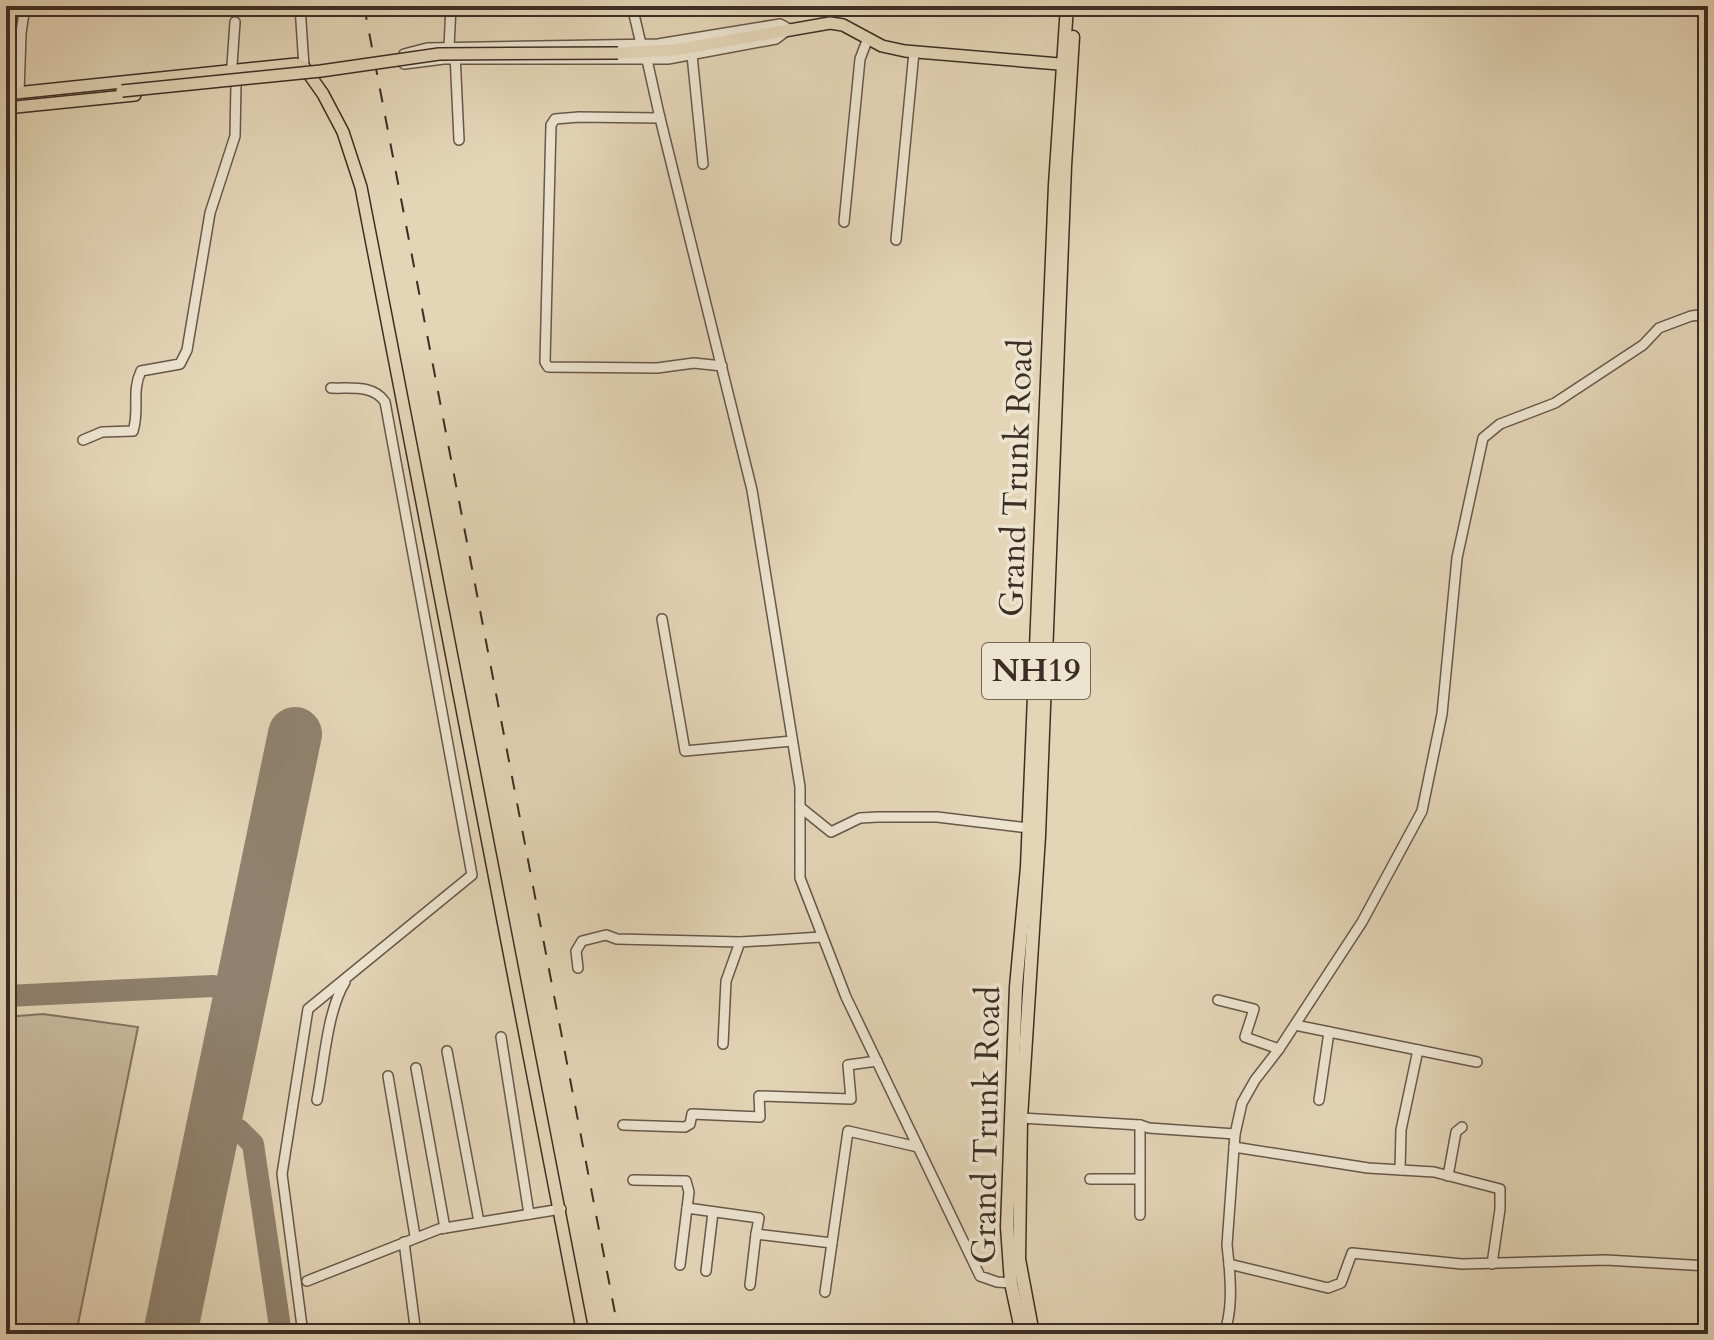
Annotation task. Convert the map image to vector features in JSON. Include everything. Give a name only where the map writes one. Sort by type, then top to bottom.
[{"type":"highway","name":"Grand Trunk Road","points":[[1033,1334],[1019,1259],[1021,1118],[1039,836],[1067,6]]},
{"type":"highway","name":"Grand Trunk Road","points":[[1022,1334],[1006,1248],[1011,1101],[1016,987],[1029,828],[1055,185],[1074,6]]},
{"type":"main road","points":[[6,101],[321,71],[439,54],[675,50],[830,23],[843,25],[882,46],[914,52],[1067,65]]},
{"type":"main road","points":[[12,94],[296,64],[304,67],[343,132],[361,187],[583,1334]]},
{"type":"main road","points":[[6,108],[236,84],[297,79],[314,82]]},
{"type":"street","points":[[12,94],[25,6]]},
{"type":"street","points":[[300,6],[304,67]]},
{"type":"street","points":[[451,6],[459,140]]},
{"type":"street","points":[[632,6],[641,44]]},
{"type":"street","points":[[83,440],[102,432],[133,431],[135,384],[141,371],[180,364],[187,350],[210,213],[235,136],[235,22]]},
{"type":"street","points":[[780,24],[789,29],[776,39],[647,60],[455,59],[404,64],[402,61],[404,54],[415,50],[452,47],[641,44],[694,40],[780,24]]},
{"type":"street","points":[[844,222],[860,59],[868,38]]},
{"type":"street","points":[[896,240],[914,52]]},
{"type":"street","points":[[692,55],[703,164]]},
{"type":"street","points":[[647,60],[752,490],[800,787],[800,878],[846,997],[980,1276],[1011,1283]]},
{"type":"street","points":[[660,118],[579,117],[555,119],[551,125],[545,362],[548,367],[657,368],[694,363],[722,366]]},
{"type":"street","points":[[1224,1334],[1231,1289],[1227,1245],[1235,1134],[1242,1103],[1362,922],[1422,811],[1442,714],[1457,558],[1483,438],[1500,424],[1555,403],[1643,345],[1659,328],[1691,316],[1708,314]]},
{"type":"street","points":[[303,1334],[282,1174],[308,1009],[472,875],[385,402],[379,393],[368,389],[331,388]]},
{"type":"street","points":[[662,619],[685,751],[792,741]]},
{"type":"street","points":[[800,807],[831,832],[860,818],[878,817],[937,817],[1029,828]]},
{"type":"street","points":[[578,968],[576,951],[582,941],[606,935],[617,939],[740,942],[821,937]]},
{"type":"street","points":[[723,1044],[726,981],[740,942]]},
{"type":"street","points":[[317,1100],[341,989],[351,972]]},
{"type":"street","points":[[1218,1000],[1254,1009],[1245,1037],[1279,1049]]},
{"type":"street","points":[[1295,1025],[1477,1062]]},
{"type":"street","points":[[1319,1100],[1329,1032]]},
{"type":"street","points":[[501,1037],[529,1214]]},
{"type":"street","points":[[1400,1170],[1401,1130],[1418,1050]]},
{"type":"street","points":[[447,1051],[479,1222]]},
{"type":"street","points":[[623,1125],[685,1127],[690,1124],[692,1114],[760,1117],[759,1096],[851,1099],[848,1065],[877,1061]]},
{"type":"street","points":[[416,1068],[445,1228]]},
{"type":"street","points":[[388,1076],[415,1236]]},
{"type":"street","points":[[1021,1118],[1235,1134]]},
{"type":"street","points":[[1140,1125],[1140,1215]]},
{"type":"street","points":[[1448,1176],[1456,1132],[1462,1127]]},
{"type":"street","points":[[825,1292],[848,1131],[918,1147]]},
{"type":"street","points":[[1234,1147],[1368,1168],[1448,1176],[1500,1189],[1492,1264]]},
{"type":"street","points":[[1090,1179],[1138,1179]]},
{"type":"street","points":[[633,1180],[686,1181],[689,1192],[680,1265]]},
{"type":"street","points":[[687,1208],[759,1218],[750,1285]]},
{"type":"street","points":[[307,1281],[415,1236],[445,1228],[561,1209]]},
{"type":"street","points":[[706,1271],[713,1212]]},
{"type":"street","points":[[756,1234],[832,1243]]},
{"type":"street","points":[[404,1242],[416,1334]]},
{"type":"street","points":[[1229,1264],[1328,1288],[1341,1283],[1352,1253],[1432,1263],[1606,1260],[1708,1266]]},
{"type":"street","points":[[1663,1334],[1663,1331],[1676,1334]]},
{"type":"shaded area","points":[[43,1014],[138,1027],[76,1334],[6,1334],[6,1017]]},
{"type":"taxiway","points":[[6,996],[213,986],[239,992]]},
{"type":"taxiway","points":[[206,1154],[214,1138],[222,1131],[239,1130],[253,1144],[281,1334]]},
{"type":"runway","points":[[170,1334],[295,734]]},
{"type":"railway","points":[[364,6],[619,1334]]}]
